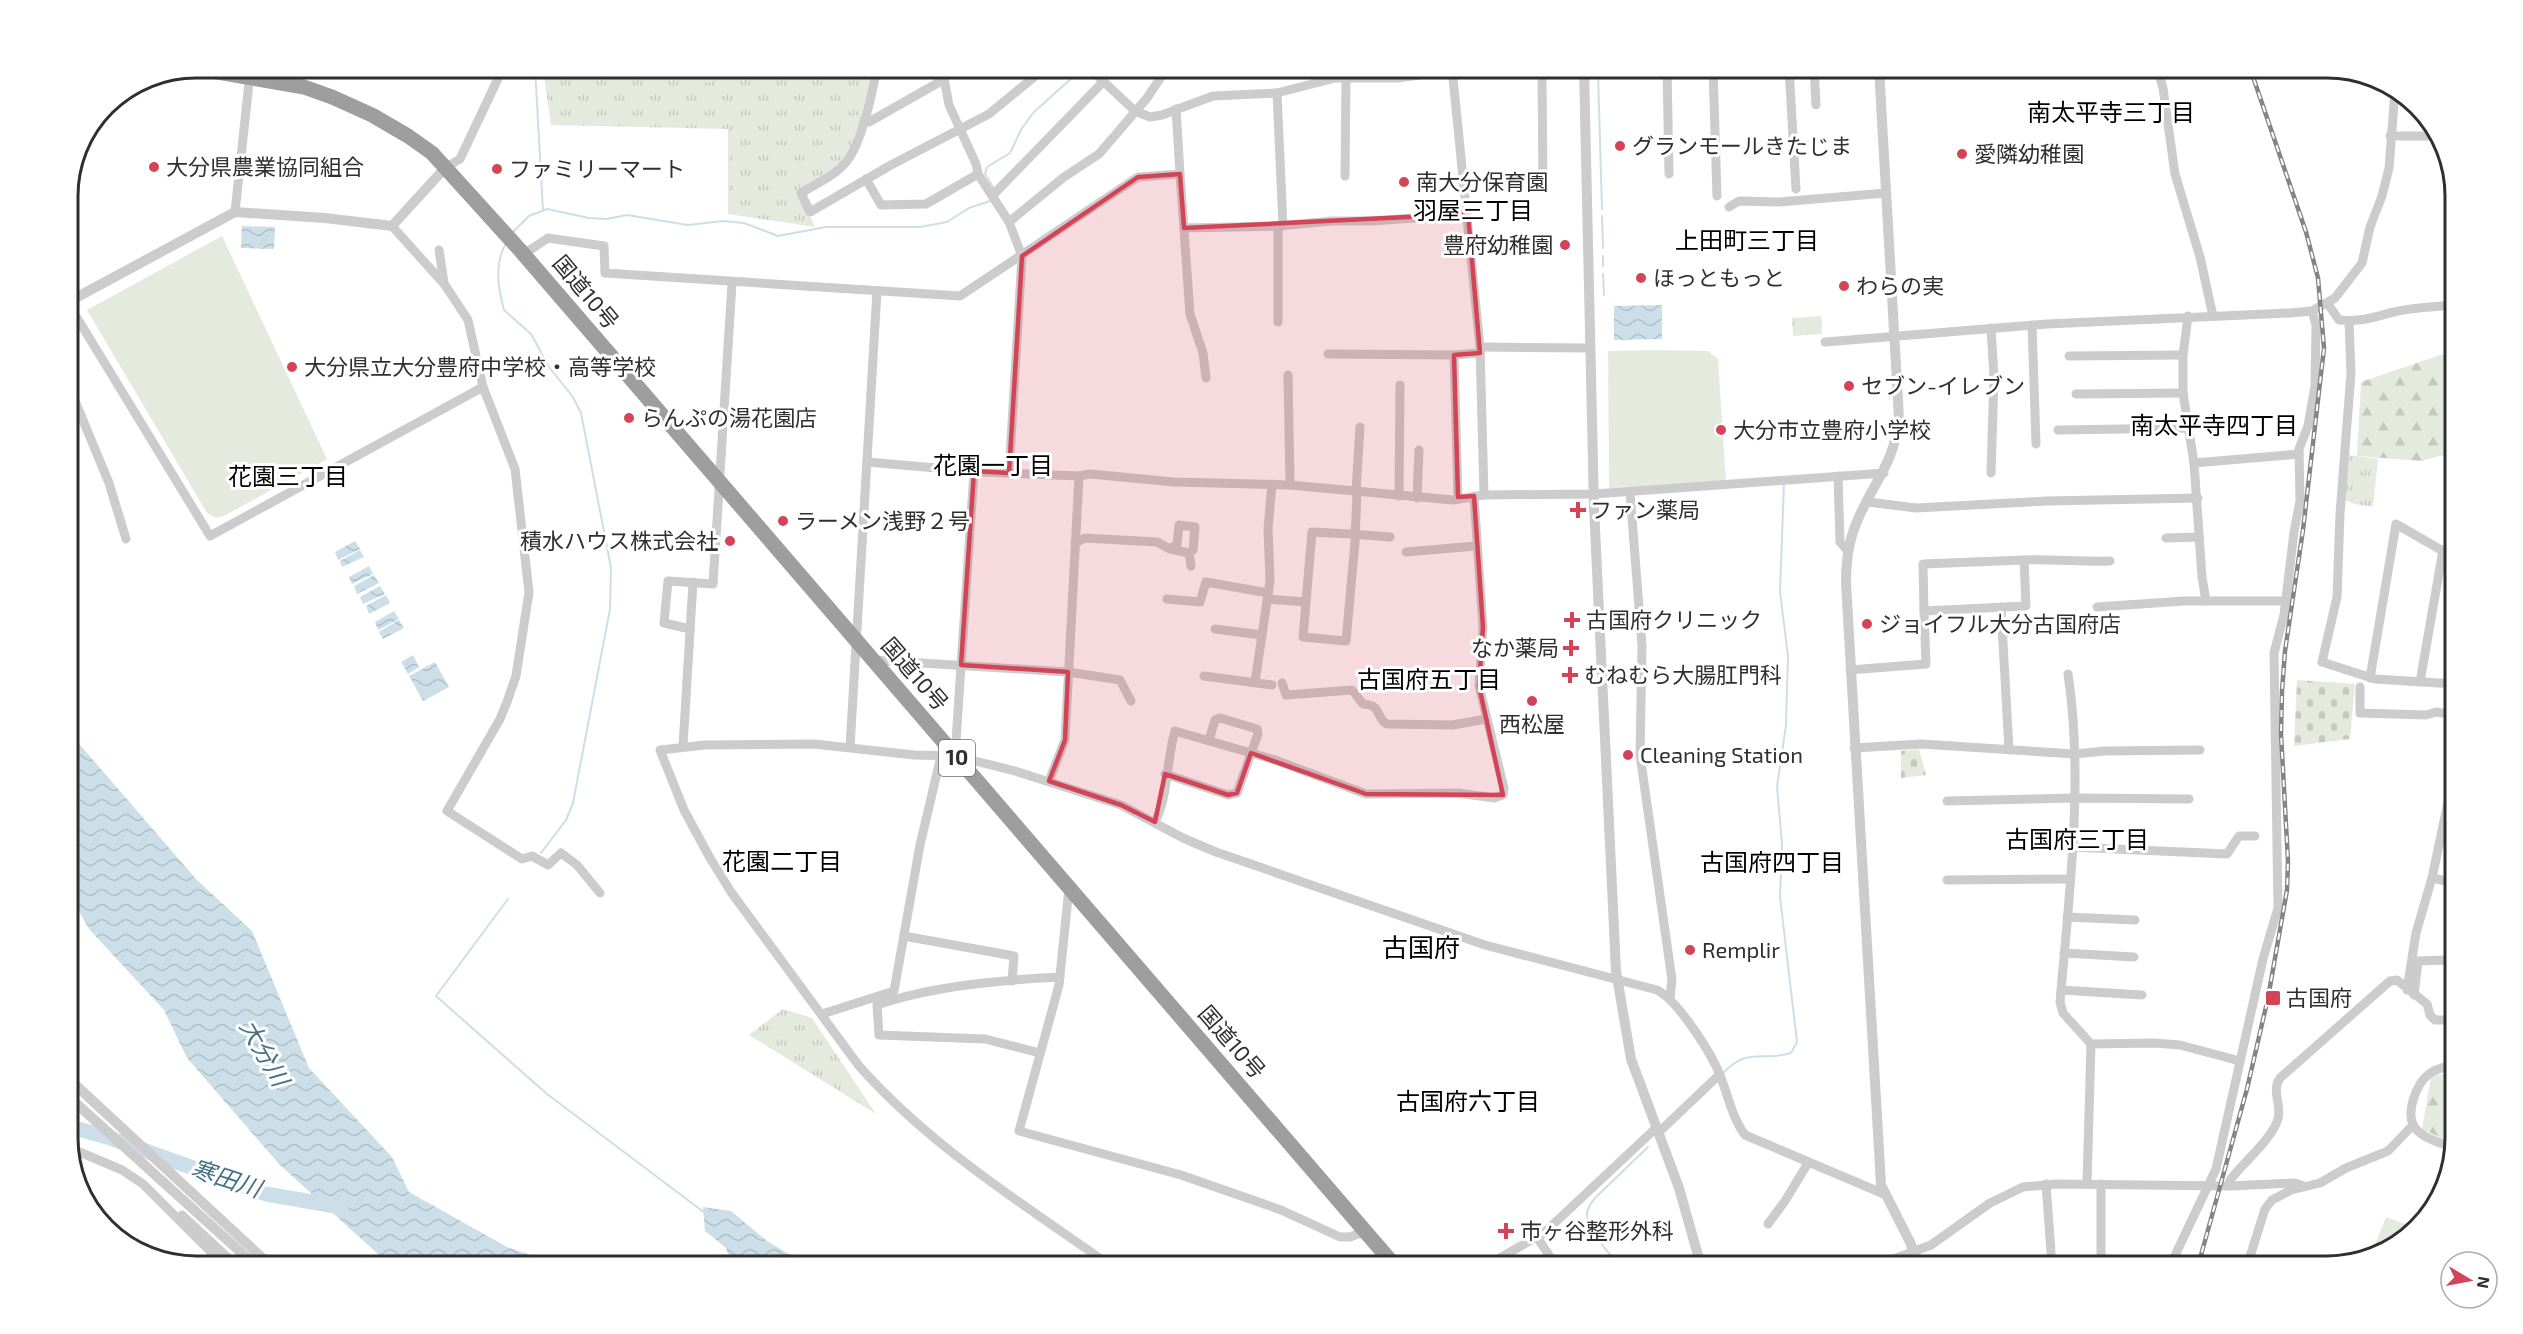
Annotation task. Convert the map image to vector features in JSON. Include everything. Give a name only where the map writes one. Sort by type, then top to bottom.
[{"type":"highway","name":"国道10号","points":[[215,78],[301,95],[329,105],[400,139],[446,168]]},
{"type":"highway","name":"国道10号","points":[[252,78],[304,87],[332,96],[408,136],[432,153],[522,252],[873,660],[948,756],[1069,888],[1387,1256]]},
{"type":"street","points":[[392,226],[446,168],[460,159],[498,78]]},
{"type":"street","points":[[874,78],[864,120],[847,160],[833,174],[801,193],[810,212],[1001,106],[1033,78]]},
{"type":"street","points":[[1099,78],[1135,111],[1150,117],[1224,94],[1277,93],[1329,79],[1393,78]]},
{"type":"street","points":[[1009,222],[1064,177],[1099,154],[1160,78]]},
{"type":"street","points":[[1345,176],[1346,78]]},
{"type":"street","points":[[1155,822],[1162,808],[1168,752],[1174,731],[1251,753],[1366,794],[1458,793],[1498,797],[1503,795],[1504,790],[1479,682],[1483,627],[1476,546],[1479,495],[1480,350],[1453,78]]},
{"type":"street","points":[[1542,78],[1543,187]]},
{"type":"street","points":[[1584,78],[1594,494],[1617,981],[1629,1049],[1679,1188],[1698,1256]]},
{"type":"street","points":[[1667,78],[1669,174]]},
{"type":"street","points":[[1713,78],[1717,196]]},
{"type":"street","points":[[1790,78],[1796,189]]},
{"type":"street","points":[[1815,78],[1816,105]]},
{"type":"street","points":[[1880,78],[1899,418],[1894,445],[1884,473],[1857,521],[1848,551],[1846,583],[1881,1185],[1916,1256]]},
{"type":"street","points":[[2160,78],[2175,174],[2200,257],[2213,316]]},
{"type":"street","points":[[864,120],[870,122],[943,80],[949,105],[961,128],[978,174],[1009,222],[1022,256],[1009,474]]},
{"type":"street","points":[[993,195],[1103,82]]},
{"type":"street","points":[[235,212],[249,83]]},
{"type":"street","points":[[1277,93],[1281,226],[1278,322]]},
{"type":"street","points":[[1825,342],[2032,325],[2312,311],[2328,304],[2341,293],[2362,263],[2370,227],[2390,168],[2390,136],[2394,99]]},
{"type":"street","points":[[1176,109],[1190,314],[1203,353],[1206,378]]},
{"type":"street","points":[[2390,136],[2428,136]]},
{"type":"street","points":[[866,179],[880,205],[926,204],[978,174]]},
{"type":"street","points":[[522,252],[548,238],[566,239],[604,246],[605,273],[960,296],[1138,177],[1180,174]]},
{"type":"street","points":[[1729,207],[1739,201],[1779,202],[1886,193]]},
{"type":"street","points":[[78,298],[235,212],[325,218],[392,226],[445,285],[468,320],[483,387],[515,469],[529,592],[516,676],[507,702],[500,719],[447,811],[522,860],[532,856],[548,865],[561,853],[577,865],[600,893]]},
{"type":"street","points":[[1184,228],[1281,226],[1468,214]]},
{"type":"street","points":[[439,250],[445,285]]},
{"type":"street","points":[[690,628],[667,625],[664,619],[668,581],[713,584],[732,283]]},
{"type":"street","points":[[850,747],[877,291]]},
{"type":"street","points":[[2328,304],[2339,320],[2349,321],[2367,321],[2396,311],[2445,307]]},
{"type":"street","points":[[2175,1256],[2209,1186],[2222,1150],[2268,940],[2278,908],[2274,653],[2286,601],[2301,490],[2299,454],[2308,426],[2315,386],[2316,325],[2312,311]]},
{"type":"street","points":[[2188,316],[2183,354],[2183,393],[2198,498],[2199,537],[2206,601]]},
{"type":"street","points":[[78,319],[210,536],[483,387]]},
{"type":"street","points":[[2349,321],[2351,373],[2340,514],[2337,597],[2322,662],[2370,678],[2445,683]]},
{"type":"street","points":[[2032,325],[2036,444]]},
{"type":"street","points":[[1991,328],[1994,377],[1991,473]]},
{"type":"street","points":[[1328,354],[1454,355],[1480,350],[1590,348]]},
{"type":"street","points":[[2069,356],[2183,354]]},
{"type":"street","points":[[1454,355],[1458,500]]},
{"type":"street","points":[[1288,375],[1290,485]]},
{"type":"street","points":[[1399,496],[1401,385]]},
{"type":"street","points":[[2076,394],[2183,393]]},
{"type":"street","points":[[78,408],[109,483],[126,539]]},
{"type":"street","points":[[1359,427],[1355,534],[1346,641],[1303,637],[1312,532],[1355,534],[1390,537]]},
{"type":"street","points":[[2058,430],[2188,428]]},
{"type":"street","points":[[1418,498],[1419,450]]},
{"type":"street","points":[[2194,463],[2299,454]]},
{"type":"street","points":[[867,462],[1009,474],[1078,476],[1090,474],[1174,482],[1290,485],[1458,500],[1479,495],[1594,494],[1884,473]]},
{"type":"street","points":[[822,1014],[894,991],[920,845],[948,756],[962,665],[974,471]]},
{"type":"street","points":[[1049,781],[1065,740],[1078,476]]},
{"type":"street","points":[[1838,476],[1840,542],[1848,551]]},
{"type":"street","points":[[1256,682],[1270,572],[1268,529],[1272,484]]},
{"type":"street","points":[[1630,492],[1642,646],[1640,755],[1672,980],[1670,998]]},
{"type":"street","points":[[1868,502],[1916,508],[2047,501],[2198,498]]},
{"type":"street","points":[[2370,678],[2396,524],[2443,550],[2420,682]]},
{"type":"street","points":[[1170,549],[1177,544],[1179,525],[1195,528],[1193,550],[1190,553],[1191,566]]},
{"type":"street","points":[[2166,538],[2199,537]]},
{"type":"street","points":[[1075,543],[1085,538],[1157,542],[1170,549],[1190,553]]},
{"type":"street","points":[[1407,552],[1476,546]]},
{"type":"street","points":[[1850,670],[1926,664],[1923,564],[2059,558],[2074,563],[2110,561]]},
{"type":"street","points":[[1924,611],[2026,606],[2024,560]]},
{"type":"street","points":[[683,746],[693,582]]},
{"type":"street","points":[[1167,599],[1200,602],[1206,582],[1306,602]]},
{"type":"street","points":[[2097,607],[2157,602],[2286,601]]},
{"type":"street","points":[[2001,607],[2009,750]]},
{"type":"street","points":[[1215,629],[1262,635]]},
{"type":"street","points":[[873,660],[1068,672],[1120,680],[1131,701]]},
{"type":"street","points":[[2068,674],[2075,754],[2060,1002],[2063,1013],[2091,1044],[2087,1184]]},
{"type":"street","points":[[1204,676],[1277,684],[1286,695],[1352,690],[1363,704],[1370,704],[1379,711],[1382,722],[1387,724],[1453,725],[1486,719]]},
{"type":"street","points":[[2360,687],[2360,713],[2445,713]]},
{"type":"street","points":[[1165,774],[1228,795],[1237,793],[1258,734],[1257,729],[1220,718],[1215,720],[1209,740]]},
{"type":"street","points":[[1097,1256],[956,1158],[882,1092],[847,1050],[731,892],[691,825],[660,750],[683,746],[814,744],[948,756],[983,762],[1120,805],[1216,852],[1370,906],[1509,952],[1651,988],[1670,998],[1717,1067],[1739,1126],[1745,1135],[1884,1194]]},
{"type":"street","points":[[1854,748],[1921,744],[2075,754],[2103,751],[2200,750]]},
{"type":"street","points":[[1947,801],[2073,798],[2189,799]]},
{"type":"street","points":[[2410,993],[2416,933],[2432,878],[2445,816]]},
{"type":"street","points":[[2071,847],[2227,854],[2239,836],[2255,836]]},
{"type":"street","points":[[2432,878],[2445,880]]},
{"type":"street","points":[[1947,880],[2069,879]]},
{"type":"street","points":[[1069,888],[1060,977],[1019,1131],[1181,1175],[1281,1210],[1340,1237],[1350,1237],[1366,1231]]},
{"type":"street","points":[[2067,916],[2135,920]]},
{"type":"street","points":[[904,936],[1014,956],[1012,981]]},
{"type":"street","points":[[2064,953],[2134,957]]},
{"type":"street","points":[[2410,993],[2418,961],[2445,960]]},
{"type":"street","points":[[1040,1053],[985,1039],[879,1035],[877,1005],[919,993],[1060,977]]},
{"type":"street","points":[[2230,1186],[2233,1176],[2277,1122],[2280,1105],[2276,1086],[2280,1078],[2390,981],[2397,980],[2410,993],[2427,1004],[2435,1020],[2445,1020]]},
{"type":"street","points":[[2061,990],[2142,995]]},
{"type":"street","points":[[2091,1044],[2180,1045],[2240,1061]]},
{"type":"street","points":[[2250,1256],[2267,1205],[2279,1195],[2320,1183],[2346,1168],[2388,1151],[2413,1125],[2413,1104],[2416,1093],[2426,1077],[2445,1065]]},
{"type":"street","points":[[1508,1256],[1570,1211],[1719,1075]]},
{"type":"street","points":[[78,1088],[260,1256]]},
{"type":"street","points":[[78,1105],[245,1256]]},
{"type":"street","points":[[2413,1125],[2422,1134],[2445,1144]]},
{"type":"street","points":[[79,1152],[132,1176],[188,1220],[226,1256]]},
{"type":"street","points":[[1768,1224],[1808,1163]]},
{"type":"street","points":[[1904,1256],[1939,1240],[1990,1203],[2015,1190],[2046,1184],[2230,1186],[2295,1183],[2305,1187]]},
{"type":"street","points":[[2046,1184],[2051,1256]]},
{"type":"street","points":[[2101,1184],[2101,1256]]},
{"type":"street","points":[[159,1198],[215,1256]]},
{"type":"street","points":[[1537,1237],[1549,1256]]},
{"type":"highlighted area","points":[[1180,174],[1184,228],[1468,214],[1480,353],[1454,355],[1458,497],[1474,496],[1483,627],[1479,686],[1503,795],[1366,794],[1251,753],[1237,793],[1228,795],[1165,774],[1155,822],[1121,805],[1049,781],[1065,740],[1068,672],[961,665],[974,471],[1009,473],[1022,256],[1138,177]]},
{"type":"green space","points":[[544,78],[871,78],[851,150],[841,164],[830,173],[799,192],[815,227],[728,214],[728,129],[551,125]]},
{"type":"green space","points":[[636,78],[723,78],[709,82]]},
{"type":"green space","points":[[222,236],[327,459],[226,515],[216,518],[207,513],[87,310]]},
{"type":"green space","points":[[1821,316],[1822,334],[1793,336],[1792,318]]},
{"type":"green space","points":[[1608,351],[1708,351],[1718,359],[1726,483],[1609,488]]},
{"type":"green space","points":[[2445,353],[2445,455],[2421,461],[2357,456],[2361,382]]},
{"type":"green space","points":[[2348,455],[2378,459],[2373,507],[2345,500]]},
{"type":"green space","points":[[2297,680],[2355,684],[2350,739],[2294,746]]},
{"type":"green space","points":[[1919,749],[1926,775],[1901,778],[1901,751]]},
{"type":"green space","points":[[783,1009],[812,1018],[876,1114],[749,1035]]},
{"type":"green space","points":[[2445,1074],[2445,1140],[2422,1129],[2431,1077]]},
{"type":"green space","points":[[2386,1217],[2407,1225],[2393,1236],[2375,1246]]},
{"type":"water","points":[[242,226],[275,227],[274,249],[241,248]]},
{"type":"water","points":[[1662,305],[1662,339],[1614,340],[1614,306]]},
{"type":"water","points":[[355,541],[360,549],[338,560],[335,552]]},
{"type":"water","points":[[360,550],[364,557],[342,567],[340,561]]},
{"type":"water","points":[[369,566],[373,574],[352,584],[349,577]]},
{"type":"water","points":[[374,575],[379,583],[357,594],[354,586]]},
{"type":"water","points":[[380,586],[385,594],[363,604],[360,597]]},
{"type":"water","points":[[386,595],[390,603],[369,614],[366,606]]},
{"type":"water","points":[[394,611],[399,619],[378,630],[375,622]]},
{"type":"water","points":[[399,620],[404,628],[383,639],[379,632]]},
{"type":"water","points":[[413,655],[419,667],[408,674],[401,662]]},
{"type":"water","points":[[435,662],[449,687],[423,701],[409,676]]},
{"type":"water","name":"大分川","points":[[78,743],[196,879],[252,931],[309,1068],[392,1157],[409,1192],[507,1247],[534,1256],[380,1256],[279,1164],[187,1058],[164,1010],[89,929],[78,910]]},
{"type":"water","points":[[703,1207],[731,1211],[767,1241],[792,1256],[729,1256],[726,1248],[705,1231]]},
{"type":"waterway","points":[[536,78],[543,210]]},
{"type":"waterway","points":[[993,192],[993,187],[985,174],[987,167],[1010,153],[1022,128],[1034,112],[1072,78]]},
{"type":"waterway","points":[[1598,78],[1602,209]]},
{"type":"waterway","points":[[512,233],[529,216],[547,209],[589,218],[607,219],[627,215],[688,225],[723,221],[744,223],[778,236],[826,227],[920,227],[947,222],[969,208],[993,200]]},
{"type":"waterway","points":[[1602,216],[1603,248]]},
{"type":"waterway","points":[[506,243],[500,259],[498,276],[504,310],[531,334],[549,367],[573,397],[581,413],[611,568],[610,609],[573,803],[566,820],[541,853]]},
{"type":"waterway","points":[[1603,256],[1603,266]]},
{"type":"waterway","points":[[1603,274],[1604,295]]},
{"type":"waterway","points":[[1723,1073],[1732,1065],[1749,1057],[1791,1053],[1797,1042],[1780,897],[1782,844],[1777,787],[1786,725],[1788,656],[1780,592],[1784,484]]},
{"type":"waterway","points":[[508,899],[436,996],[547,1094],[705,1213]]},
{"type":"waterway","name":"寒田川","points":[[78,1129],[266,1194],[341,1207]]},
{"type":"waterway","points":[[1611,1256],[1590,1226],[1587,1211],[1596,1197],[1648,1147]]},
{"type":"railway","points":[[2201,1256],[2247,1089],[2268,998],[2287,890],[2288,861],[2281,734],[2282,691],[2285,651],[2303,530],[2324,348],[2318,278],[2306,232],[2253,78]]},
{"type":"place","name":"グランモールきたじま","points":[[1620,146]]},
{"type":"place","name":"愛隣幼稚園","points":[[1962,154]]},
{"type":"place","name":"大分県農業協同組合","points":[[154,167]]},
{"type":"place","name":"ファミリーマート","points":[[497,169]]},
{"type":"place","name":"南大分保育園","points":[[1404,182]]},
{"type":"place","name":"豊府幼稚園","points":[[1565,245]]},
{"type":"place","name":"ほっともっと","points":[[1641,278]]},
{"type":"place","name":"わらの実","points":[[1844,286]]},
{"type":"place","name":"大分県立大分豊府中学校・高等学校","points":[[292,367]]},
{"type":"place","name":"セブン-イレブン","points":[[1849,386]]},
{"type":"place","name":"らんぷの湯花園店","points":[[629,418]]},
{"type":"place","name":"大分市立豊府小学校","points":[[1721,430]]},
{"type":"place","name":"ファン薬局","points":[[1578,510]]},
{"type":"place","name":"ラーメン浅野２号","points":[[783,521]]},
{"type":"place","name":"積水ハウス株式会社","points":[[730,541]]},
{"type":"place","name":"古国府クリニック","points":[[1572,620]]},
{"type":"place","name":"ジョイフル大分古国府店","points":[[1867,624]]},
{"type":"place","name":"なか薬局","points":[[1571,648]]},
{"type":"place","name":"むねむら大腸肛門科","points":[[1570,675]]},
{"type":"place","name":"西松屋","points":[[1532,701]]},
{"type":"place","name":"Cleaning Station","points":[[1628,755]]},
{"type":"place","name":"Remplir","points":[[1690,950]]},
{"type":"place","name":"古国府","points":[[2273,998]]},
{"type":"place","name":"市ヶ谷整形外科","points":[[1506,1231]]},
{"type":"district","name":"南太平寺三丁目","points":[[2111,113]]},
{"type":"district","name":"羽屋三丁目","points":[[1473,211]]},
{"type":"district","name":"上田町三丁目","points":[[1747,241]]},
{"type":"district","name":"南太平寺四丁目","points":[[2214,426]]},
{"type":"district","name":"花園一丁目","points":[[993,466]]},
{"type":"district","name":"花園三丁目","points":[[288,477]]},
{"type":"district","name":"古国府五丁目","points":[[1429,680]]},
{"type":"district","name":"古国府三丁目","points":[[2077,840]]},
{"type":"district","name":"花園二丁目","points":[[782,862]]},
{"type":"district","name":"古国府四丁目","points":[[1772,863]]},
{"type":"district","name":"古国府","points":[[1421,948]]},
{"type":"district","name":"古国府六丁目","points":[[1468,1102]]}]
